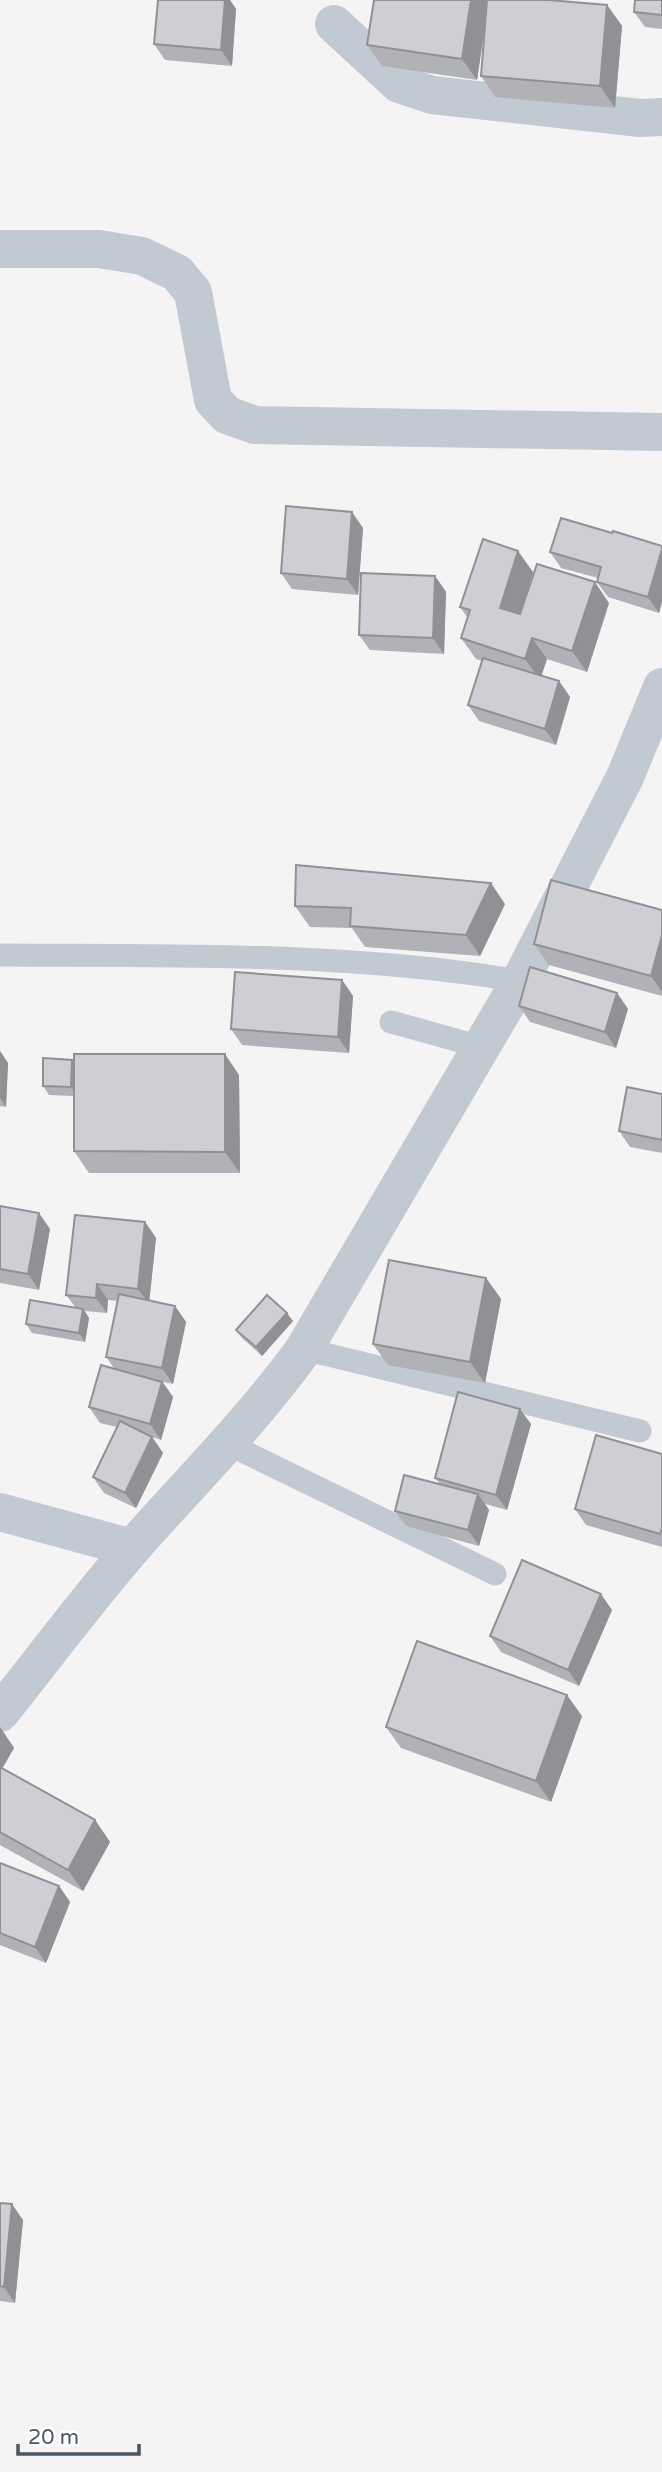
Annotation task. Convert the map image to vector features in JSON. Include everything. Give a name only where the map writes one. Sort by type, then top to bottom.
[{"type":"street","points":[[334,24],[399,84],[432,95],[640,118],[662,117]]},
{"type":"street","points":[[0,249],[99,250],[142,256],[177,273],[193,292],[214,400],[227,415],[255,425],[662,432]]},
{"type":"street","points":[[0,1713],[132,1548],[228,1444],[304,1349],[520,981],[625,777],[662,687]]},
{"type":"street","points":[[0,1512],[132,1548]]},
{"type":"lane","points":[[0,955],[302,958],[473,973],[520,981]]},
{"type":"lane","points":[[391,1022],[481,1047]]},
{"type":"lane","points":[[304,1349],[640,1431]]},
{"type":"lane","points":[[228,1444],[495,1574]]},
{"type":"building","points":[[158,0],[225,0],[221,50],[154,44]]},
{"type":"building","points":[[374,0],[471,0],[462,59],[367,45]]},
{"type":"building","points":[[487,0],[549,0],[607,5],[600,86],[481,76]]},
{"type":"building","points":[[635,0],[662,0],[662,15],[634,12]]},
{"type":"building","points":[[286,506],[352,512],[347,579],[281,573]]},
{"type":"building","points":[[561,518],[662,546],[648,597],[597,582],[601,567],[550,552]]},
{"type":"building","points":[[483,539],[518,551],[500,608],[520,614],[537,564],[595,582],[572,651],[532,638],[525,659],[461,638],[470,610],[460,607]]},
{"type":"building","points":[[361,573],[435,576],[433,638],[359,635]]},
{"type":"building","points":[[483,658],[559,681],[545,729],[468,705]]},
{"type":"building","points":[[296,865],[491,883],[466,935],[350,926],[351,908],[295,906]]},
{"type":"building","points":[[551,880],[662,910],[662,935],[651,976],[534,944]]},
{"type":"building","points":[[530,967],[617,993],[605,1032],[519,1006]]},
{"type":"building","points":[[235,972],[342,980],[338,1037],[231,1029]]},
{"type":"building","points":[[74,1054],[225,1054],[225,1152],[74,1151]]},
{"type":"building","points":[[43,1058],[72,1060],[71,1087],[43,1086]]},
{"type":"building","points":[[627,1087],[662,1094],[662,1140],[619,1131]]},
{"type":"building","points":[[0,1206],[39,1213],[28,1274],[0,1269]]},
{"type":"building","points":[[75,1215],[145,1222],[138,1289],[97,1284],[96,1298],[66,1295]]},
{"type":"building","points":[[389,1260],[486,1278],[470,1362],[373,1344]]},
{"type":"building","points":[[119,1294],[175,1306],[162,1368],[106,1357]]},
{"type":"building","points":[[267,1295],[287,1313],[256,1347],[236,1330]]},
{"type":"building","points":[[30,1300],[83,1309],[79,1333],[26,1324]]},
{"type":"building","points":[[101,1365],[162,1382],[150,1424],[89,1407]]},
{"type":"building","points":[[458,1392],[520,1409],[496,1495],[435,1478]]},
{"type":"building","points":[[120,1421],[152,1437],[125,1493],[93,1477]]},
{"type":"building","points":[[596,1435],[662,1454],[660,1534],[575,1509]]},
{"type":"building","points":[[404,1475],[478,1494],[468,1530],[395,1511]]},
{"type":"building","points":[[522,1560],[601,1594],[568,1670],[490,1636]]},
{"type":"building","points":[[417,1641],[567,1695],[536,1781],[386,1727]]},
{"type":"building","points":[[0,1767],[95,1820],[68,1870],[0,1832]]},
{"type":"building","points":[[0,1863],[59,1886],[35,1947],[0,1933]]},
{"type":"building","points":[[0,2203],[12,2204],[4,2287],[0,2286]]}]
